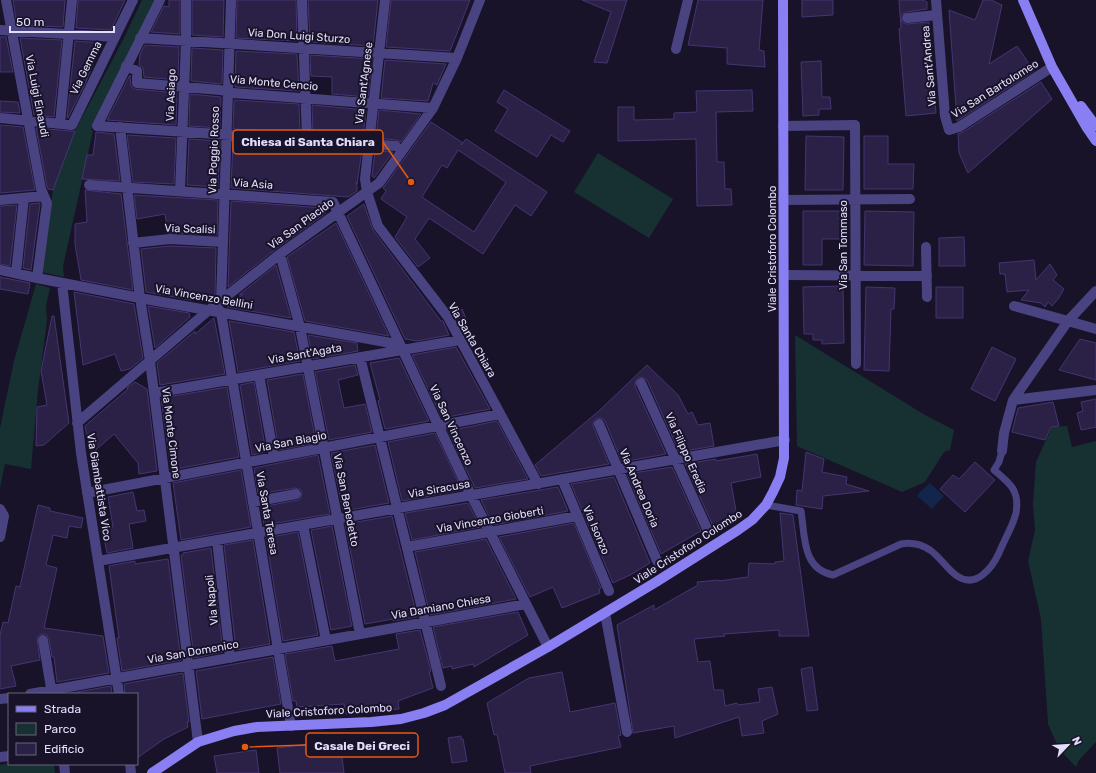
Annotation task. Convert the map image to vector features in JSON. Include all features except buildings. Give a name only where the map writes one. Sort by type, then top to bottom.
[{"type":"street","name":"Via Luigi Einaudi","points":[[6,0],[30,122],[41,190],[46,203],[37,278]]},
{"type":"street","points":[[0,118],[60,124],[72,0]]},
{"type":"street","name":"Via Gemma","points":[[60,124],[72,125],[133,0]]},
{"type":"street","points":[[160,0],[97,126],[396,146]]},
{"type":"street","name":"Via Asiago","points":[[180,191],[186,41],[186,0]]},
{"type":"street","name":"Via Poggio Rosso","points":[[217,307],[223,242],[229,44],[232,0]]},
{"type":"street","points":[[302,0],[307,140]]},
{"type":"street","name":"Via Sant'Agnese","points":[[367,192],[365,179],[385,0]]},
{"type":"street","name":"Via San Placido","points":[[78,423],[150,361],[280,254],[380,183],[433,108],[457,58],[480,0]]},
{"type":"street","points":[[676,49],[688,0]]},
{"type":"street","name":"Viale Cristoforo Colombo","points":[[152,773],[198,742],[234,731],[257,728],[401,719],[424,713],[445,705],[605,613],[738,530],[752,520],[766,505],[774,492],[780,477],[784,458],[785,440],[783,0]]},
{"type":"street","name":"Via Sant'Andrea","points":[[936,0],[945,116],[949,130]]},
{"type":"street","points":[[1023,0],[1052,67],[1096,141]]},
{"type":"street","points":[[907,18],[936,15]]},
{"type":"street","points":[[0,30],[115,37]]},
{"type":"street","name":"Via Don Luigi Sturzo","points":[[140,38],[457,58]]},
{"type":"street","name":"Via Monte Cencio","points":[[126,66],[137,71],[137,83],[228,92],[433,108]]},
{"type":"street","points":[[1052,67],[1096,126]]},
{"type":"street","name":"Via San Bartolomeo","points":[[949,130],[959,126],[1052,67]]},
{"type":"street","name":"Via San Tommaso","points":[[784,126],[855,125],[856,364]]},
{"type":"street","name":"Via Monte Cimone","points":[[120,127],[133,243],[150,361],[198,742]]},
{"type":"street","name":"Via Asia","points":[[89,185],[333,202],[338,212]]},
{"type":"street","name":"Via Santa Chiara","points":[[367,192],[378,226],[448,317],[538,484]]},
{"type":"street","points":[[0,200],[44,196]]},
{"type":"street","points":[[16,273],[24,198]]},
{"type":"street","points":[[784,200],[910,199]]},
{"type":"street","name":"Via San Vincenzo","points":[[338,212],[471,495],[548,647]]},
{"type":"street","name":"Via Scalisi","points":[[133,243],[170,238],[223,242]]},
{"type":"street","points":[[926,247],[927,297]]},
{"type":"street","name":"Via San Benedetto","points":[[280,254],[300,327],[360,634]]},
{"type":"street","name":"Via Vincenzo Bellini","points":[[0,270],[140,298],[217,307],[300,327],[391,343],[402,350]]},
{"type":"street","points":[[784,276],[927,276]]},
{"type":"street","name":"Via Giambattista Vico","points":[[62,283],[87,493],[119,693]]},
{"type":"street","points":[[1002,451],[1004,432],[1013,400],[1068,322],[1096,291]]},
{"type":"street","points":[[1014,306],[1096,329]]},
{"type":"street","name":"Via Santa Teresa","points":[[217,307],[232,379],[291,726]]},
{"type":"street","name":"Via Sant'Agata","points":[[154,393],[460,340]]},
{"type":"street","points":[[360,357],[441,686]]},
{"type":"street","points":[[259,375],[274,457]]},
{"type":"street","name":"Via Filippo Eredia","points":[[641,384],[709,533]]},
{"type":"street","points":[[1013,400],[1096,390]]},
{"type":"street","name":"Via San Biagio","points":[[87,493],[500,414]]},
{"type":"street","name":"Via Andrea Doria","points":[[599,424],[658,562]]},
{"type":"street","name":"Via Siracusa","points":[[98,561],[785,440]]},
{"type":"street","name":"Via Isonzo","points":[[562,480],[609,591]]},
{"type":"street","points":[[253,502],[296,494]]},
{"type":"street","points":[[0,509],[4,516],[0,537]]},
{"type":"street","name":"Via Vincenzo Gioberti","points":[[406,547],[577,516]]},
{"type":"street","points":[[303,525],[326,640]]},
{"type":"street","name":"Via Napoli","points":[[217,540],[230,658]]},
{"type":"street","name":"Via Damiano Chiesa","points":[[360,634],[526,604]]},
{"type":"street","points":[[605,613],[627,732]]},
{"type":"street","name":"Via San Domenico","points":[[41,693],[360,634]]},
{"type":"street","points":[[43,640],[52,692]]},
{"type":"lane","points":[[766,505],[801,511],[808,554],[812,563],[826,573],[833,575],[901,544],[908,543],[920,545],[930,551],[958,576],[965,579],[975,579],[981,576],[995,562],[1015,516],[1017,507],[1017,497],[1014,490],[1008,481],[994,470],[999,462],[1002,451]]},
{"type":"green space","points":[[142,0],[155,0],[91,130],[93,131],[63,266],[64,277],[41,272],[53,190],[75,131],[125,36]]},
{"type":"green space","points":[[598,153],[673,199],[649,238],[574,192]]},
{"type":"green space","points":[[36,284],[50,288],[46,306],[47,320],[38,390],[31,469],[5,464],[0,488],[0,428],[14,361]]},
{"type":"green space","points":[[795,335],[925,415],[954,430],[950,450],[944,452],[925,482],[902,492],[797,446]]},
{"type":"green space","points":[[1067,426],[1072,447],[1096,441],[1096,742],[1079,760],[1076,767],[1059,749],[1048,724],[1041,619],[1028,561],[1035,530],[1033,504],[1036,462],[1052,427]]},
{"type":"green space","points":[[8,763],[8,765],[54,765],[55,773],[0,773],[0,765]]},
{"type":"water","points":[[930,483],[944,496],[932,509],[917,496]]},
{"type":"place","name":"Chiesa di Santa Chiara","points":[[411,182]]},
{"type":"place","name":"Casale Dei Greci","points":[[245,747]]}]
